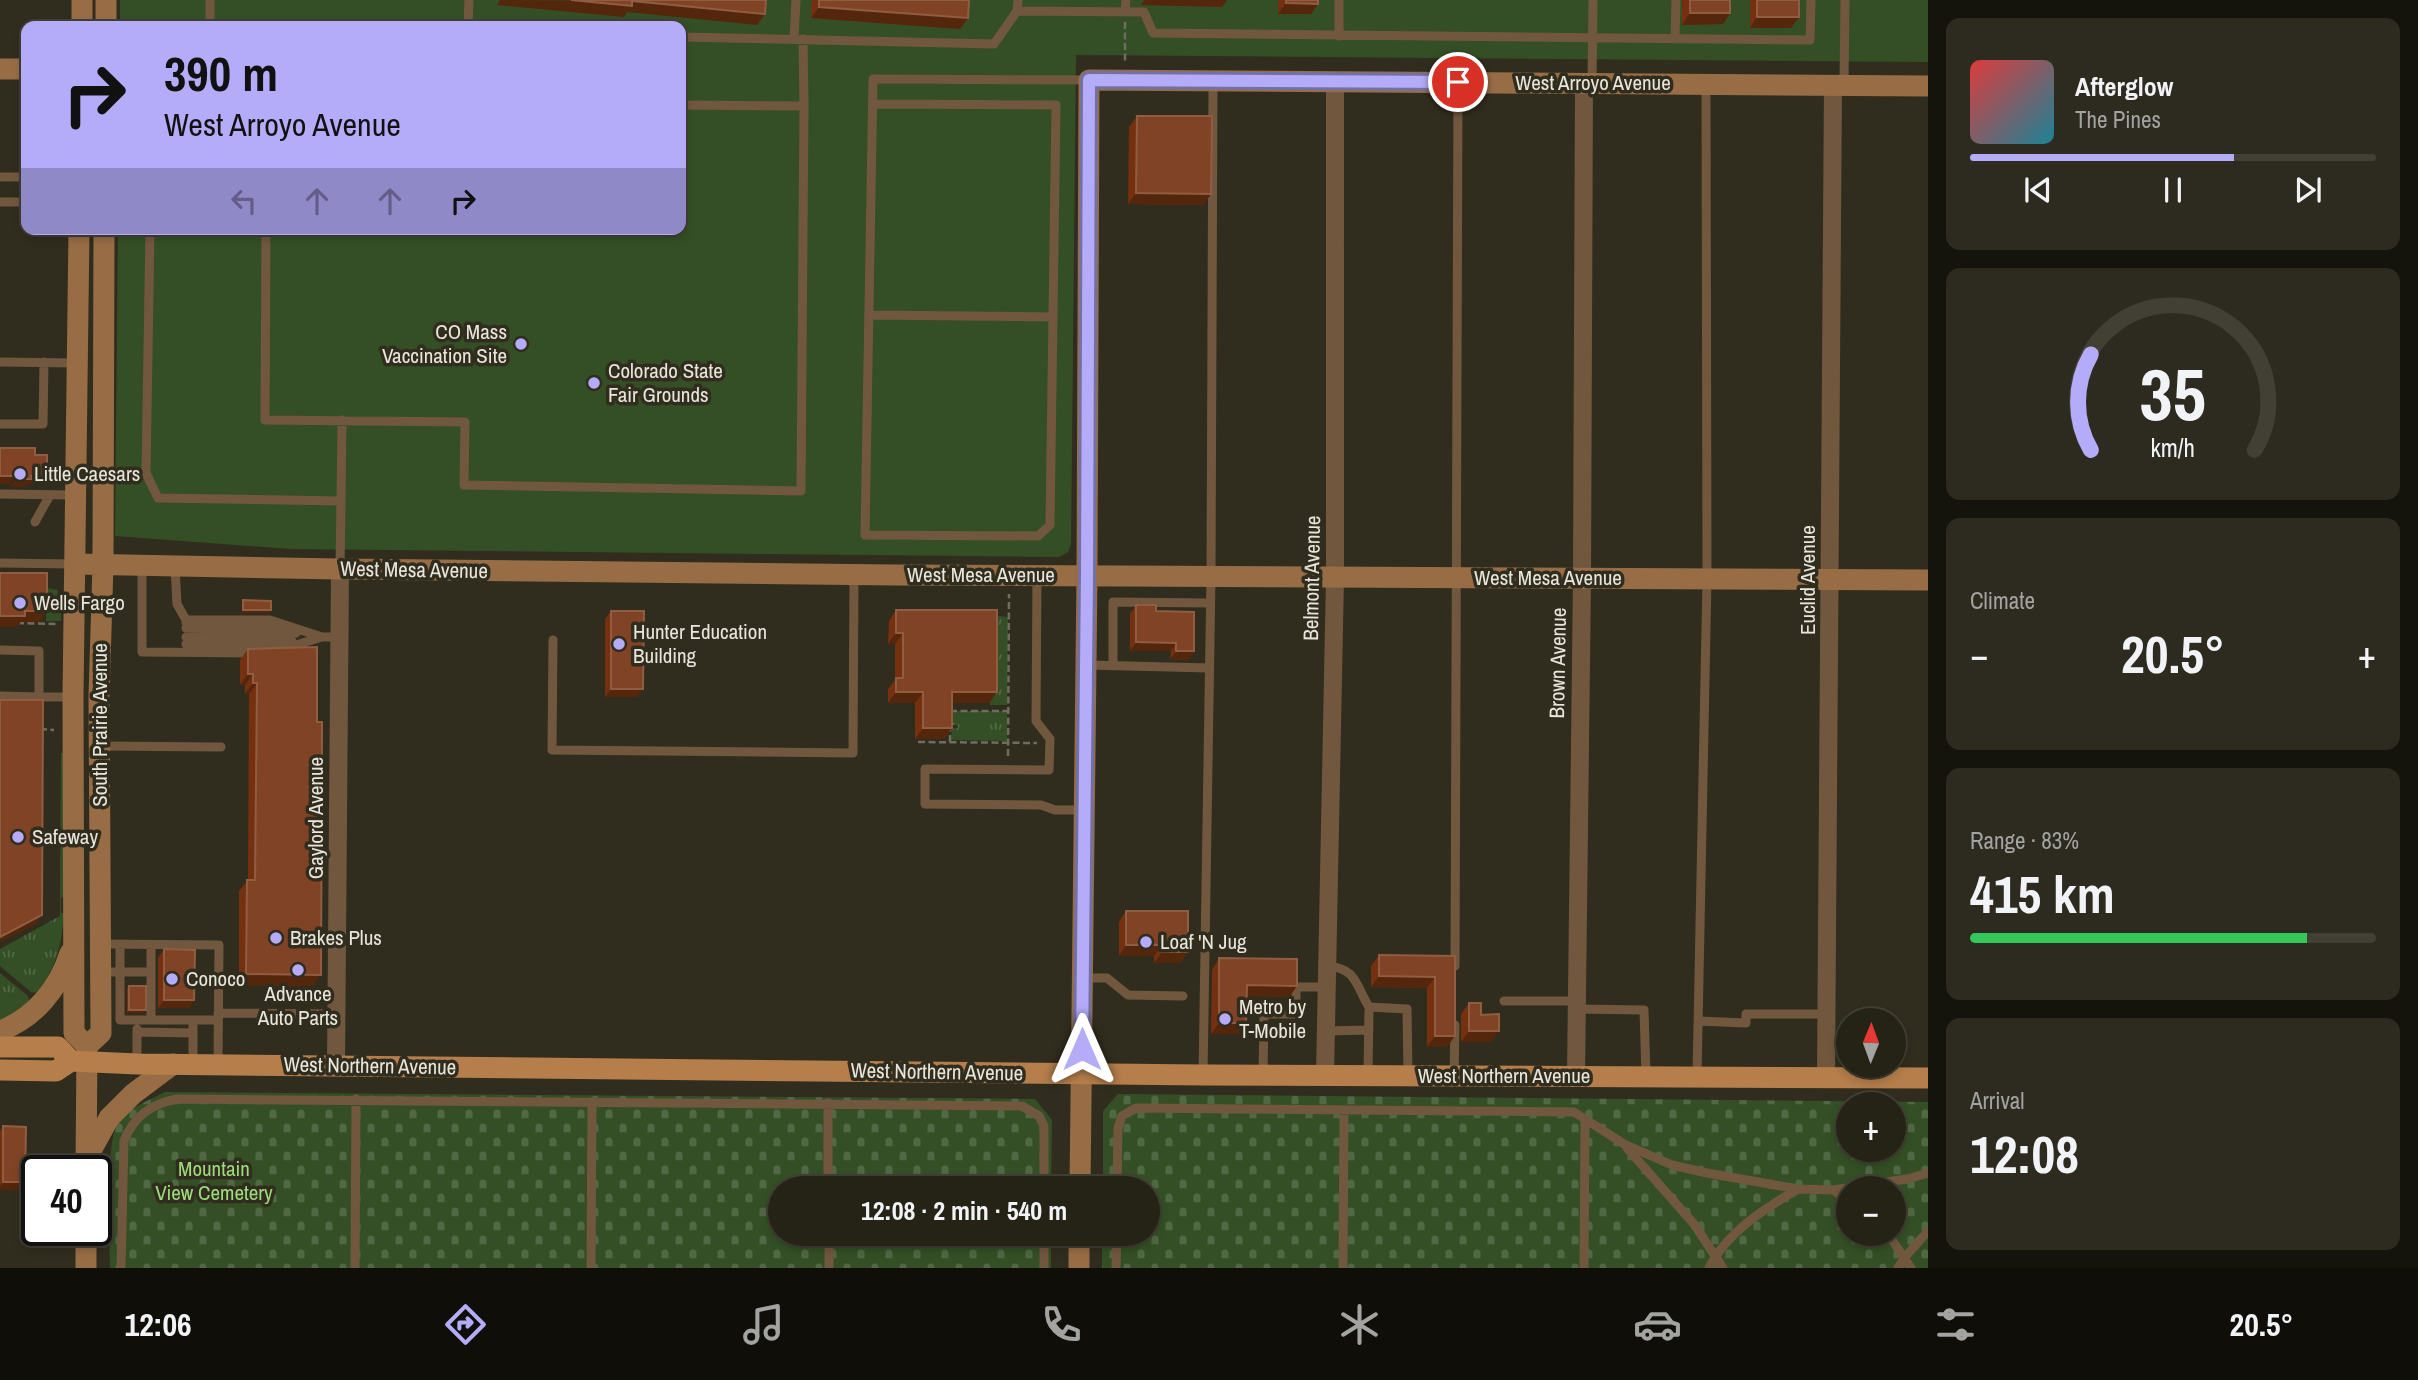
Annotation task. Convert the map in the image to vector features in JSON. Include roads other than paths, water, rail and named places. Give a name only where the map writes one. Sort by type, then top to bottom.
[{"type":"main road","name":"West Northern Avenue","points":[[0,1047],[58,1047],[81,1056],[137,1064],[1203,1075],[1928,1078]]},
{"type":"main road","name":"West Northern Avenue","points":[[0,1070],[56,1071],[81,1056]]},
{"type":"street","points":[[82,0],[82,21]]},
{"type":"street","points":[[106,0],[106,21]]},
{"type":"street","points":[[0,69],[21,69]]},
{"type":"street","points":[[1080,1176],[1089,80]]},
{"type":"street","name":"West Arroyo Avenue","points":[[1089,80],[1928,86]]},
{"type":"street","name":"Belmont Avenue","points":[[1325,1075],[1335,577],[1335,81]]},
{"type":"street","name":"Brown Avenue","points":[[1576,1076],[1588,83]]},
{"type":"street","name":"Euclid Avenue","points":[[1826,1077],[1838,85]]},
{"type":"street","name":"South Prairie Avenue","points":[[79,235],[73,697],[74,1032],[81,1056],[86,1155]]},
{"type":"street","name":"South Prairie Avenue","points":[[81,1056],[101,1033],[111,972],[99,746],[103,564],[104,235]]},
{"type":"street","name":"West Mesa Avenue","points":[[75,564],[854,575],[1037,584],[1087,575],[1928,580]]},
{"type":"street","name":"Gaylord Avenue","points":[[336,1066],[331,637],[340,569]]},
{"type":"street","points":[[0,1031],[12,1027],[39,1007],[53,991],[67,965],[74,941]]},
{"type":"street","points":[[91,1155],[109,1118],[133,1094],[183,1064]]},
{"type":"street","points":[[86,1246],[86,1268]]},
{"type":"street","points":[[1079,1246],[1079,1268]]},
{"type":"lane","points":[[210,0],[210,21]]},
{"type":"lane","points":[[468,0],[468,21]]},
{"type":"lane","points":[[266,235],[265,420],[464,422],[464,485],[801,491],[804,106],[796,0]]},
{"type":"lane","points":[[686,37],[994,44],[1017,11],[1018,0]]},
{"type":"lane","points":[[1125,12],[1126,0]]},
{"type":"lane","points":[[1339,0],[1339,36]]},
{"type":"lane","points":[[1588,83],[1593,0]]},
{"type":"lane","points":[[1675,39],[1676,0]]},
{"type":"lane","points":[[1017,11],[1144,12],[1153,33],[1810,40],[1811,0]]},
{"type":"lane","points":[[1838,85],[1845,0]]},
{"type":"lane","points":[[873,104],[1056,105],[1050,525],[1038,536],[865,535],[873,79],[1089,80]]},
{"type":"lane","points":[[1203,1075],[1210,603],[1213,79]]},
{"type":"lane","points":[[1455,979],[1458,82]]},
{"type":"lane","points":[[1697,1076],[1707,579],[1706,84]]},
{"type":"lane","points":[[686,105],[804,106]]},
{"type":"lane","points":[[0,177],[21,177]]},
{"type":"lane","points":[[0,202],[21,202]]},
{"type":"lane","points":[[150,235],[146,473],[158,498],[341,501]]},
{"type":"lane","points":[[869,315],[1053,317]]},
{"type":"lane","points":[[0,362],[77,363]]},
{"type":"lane","points":[[0,424],[43,424],[44,362]]},
{"type":"lane","points":[[340,569],[342,421]]},
{"type":"lane","points":[[0,494],[75,495]]},
{"type":"lane","points":[[35,522],[50,495]]},
{"type":"lane","points":[[0,564],[75,564]]},
{"type":"lane","points":[[142,564],[142,652],[186,636],[270,621],[331,637]]},
{"type":"lane","points":[[175,565],[177,604],[186,636]]},
{"type":"lane","points":[[553,640],[552,750],[853,753],[854,575]]},
{"type":"lane","points":[[1037,584],[1036,721],[1050,738],[1049,770],[925,769],[925,804],[1041,805],[1055,810],[1083,810]]},
{"type":"lane","points":[[1113,666],[1113,602],[1210,603]]},
{"type":"lane","points":[[186,636],[331,637]]},
{"type":"lane","points":[[186,636],[270,653],[331,637]]},
{"type":"lane","points":[[0,650],[40,651],[39,696]]},
{"type":"lane","points":[[1086,665],[1209,668]]},
{"type":"lane","points":[[0,696],[73,697]]},
{"type":"lane","points":[[99,746],[221,747]]},
{"type":"lane","points":[[111,945],[219,945],[218,1065]]},
{"type":"lane","points":[[151,945],[151,1020]]},
{"type":"lane","points":[[1327,966],[1340,967],[1357,979],[1362,996],[1369,1007],[1368,1075]]},
{"type":"lane","points":[[151,972],[111,972],[120,1020],[337,1014]]},
{"type":"lane","points":[[1082,978],[1108,978],[1128,995],[1183,996]]},
{"type":"lane","points":[[1263,1075],[1264,1014],[1296,1014],[1296,987],[1327,987]]},
{"type":"lane","points":[[1504,1001],[1644,1010],[1646,1076]]},
{"type":"lane","points":[[1369,1007],[1407,1009],[1408,1076]]},
{"type":"lane","points":[[1698,1021],[1746,1023],[1746,1014],[1826,1014]]},
{"type":"lane","points":[[137,1020],[137,1064]]},
{"type":"lane","points":[[183,1064],[193,1033],[193,1020]]},
{"type":"lane","points":[[1454,1076],[1455,1020]]},
{"type":"lane","points":[[1326,1031],[1369,1030]]},
{"type":"lane","points":[[137,1032],[193,1033]]},
{"type":"lane","points":[[121,1268],[122,1151],[133,1123],[152,1106],[177,1099],[1022,1105],[1039,1116],[1044,1126],[1044,1176]]},
{"type":"lane","points":[[355,1268],[356,1099]]},
{"type":"lane","points":[[591,1268],[592,1102]]},
{"type":"lane","points":[[828,1103],[828,1176]]},
{"type":"lane","points":[[1117,1176],[1118,1128],[1122,1115],[1136,1108],[1574,1112],[1624,1144],[1672,1165],[1798,1189],[1833,1190],[1907,1179],[1928,1172]]},
{"type":"lane","points":[[1343,1268],[1344,1110]]},
{"type":"lane","points":[[1584,1268],[1585,1120]]},
{"type":"lane","points":[[1624,1144],[1694,1224],[1723,1268]]},
{"type":"lane","points":[[1709,1268],[1715,1256],[1763,1209],[1798,1189]]},
{"type":"lane","points":[[1898,1268],[1928,1231]]},
{"type":"lane","points":[[828,1246],[829,1268]]},
{"type":"lane","points":[[1044,1246],[1044,1268]]},
{"type":"lane","points":[[1116,1268],[1117,1246]]},
{"type":"lane","points":[[1897,1246],[1911,1268]]},
{"type":"place","name":"CO Mass Vaccination Site","points":[[521,344]]},
{"type":"place","name":"Colorado State Fair Grounds","points":[[594,383]]},
{"type":"place","name":"Little Caesars","points":[[20,474]]},
{"type":"place","name":"Wells Fargo","points":[[20,603]]},
{"type":"place","name":"Hunter Education Building","points":[[619,644]]},
{"type":"place","name":"Safeway","points":[[18,837]]},
{"type":"place","name":"Brakes Plus","points":[[276,938]]},
{"type":"place","name":"Loaf 'N Jug","points":[[1146,942]]},
{"type":"place","name":"Advance Auto Parts","points":[[298,970]]},
{"type":"place","name":"Conoco","points":[[172,979]]},
{"type":"place","name":"Metro by T-Mobile","points":[[1225,1019]]},
{"type":"park label","name":"Mountain View Cemetery","points":[[214,1181]]}]
